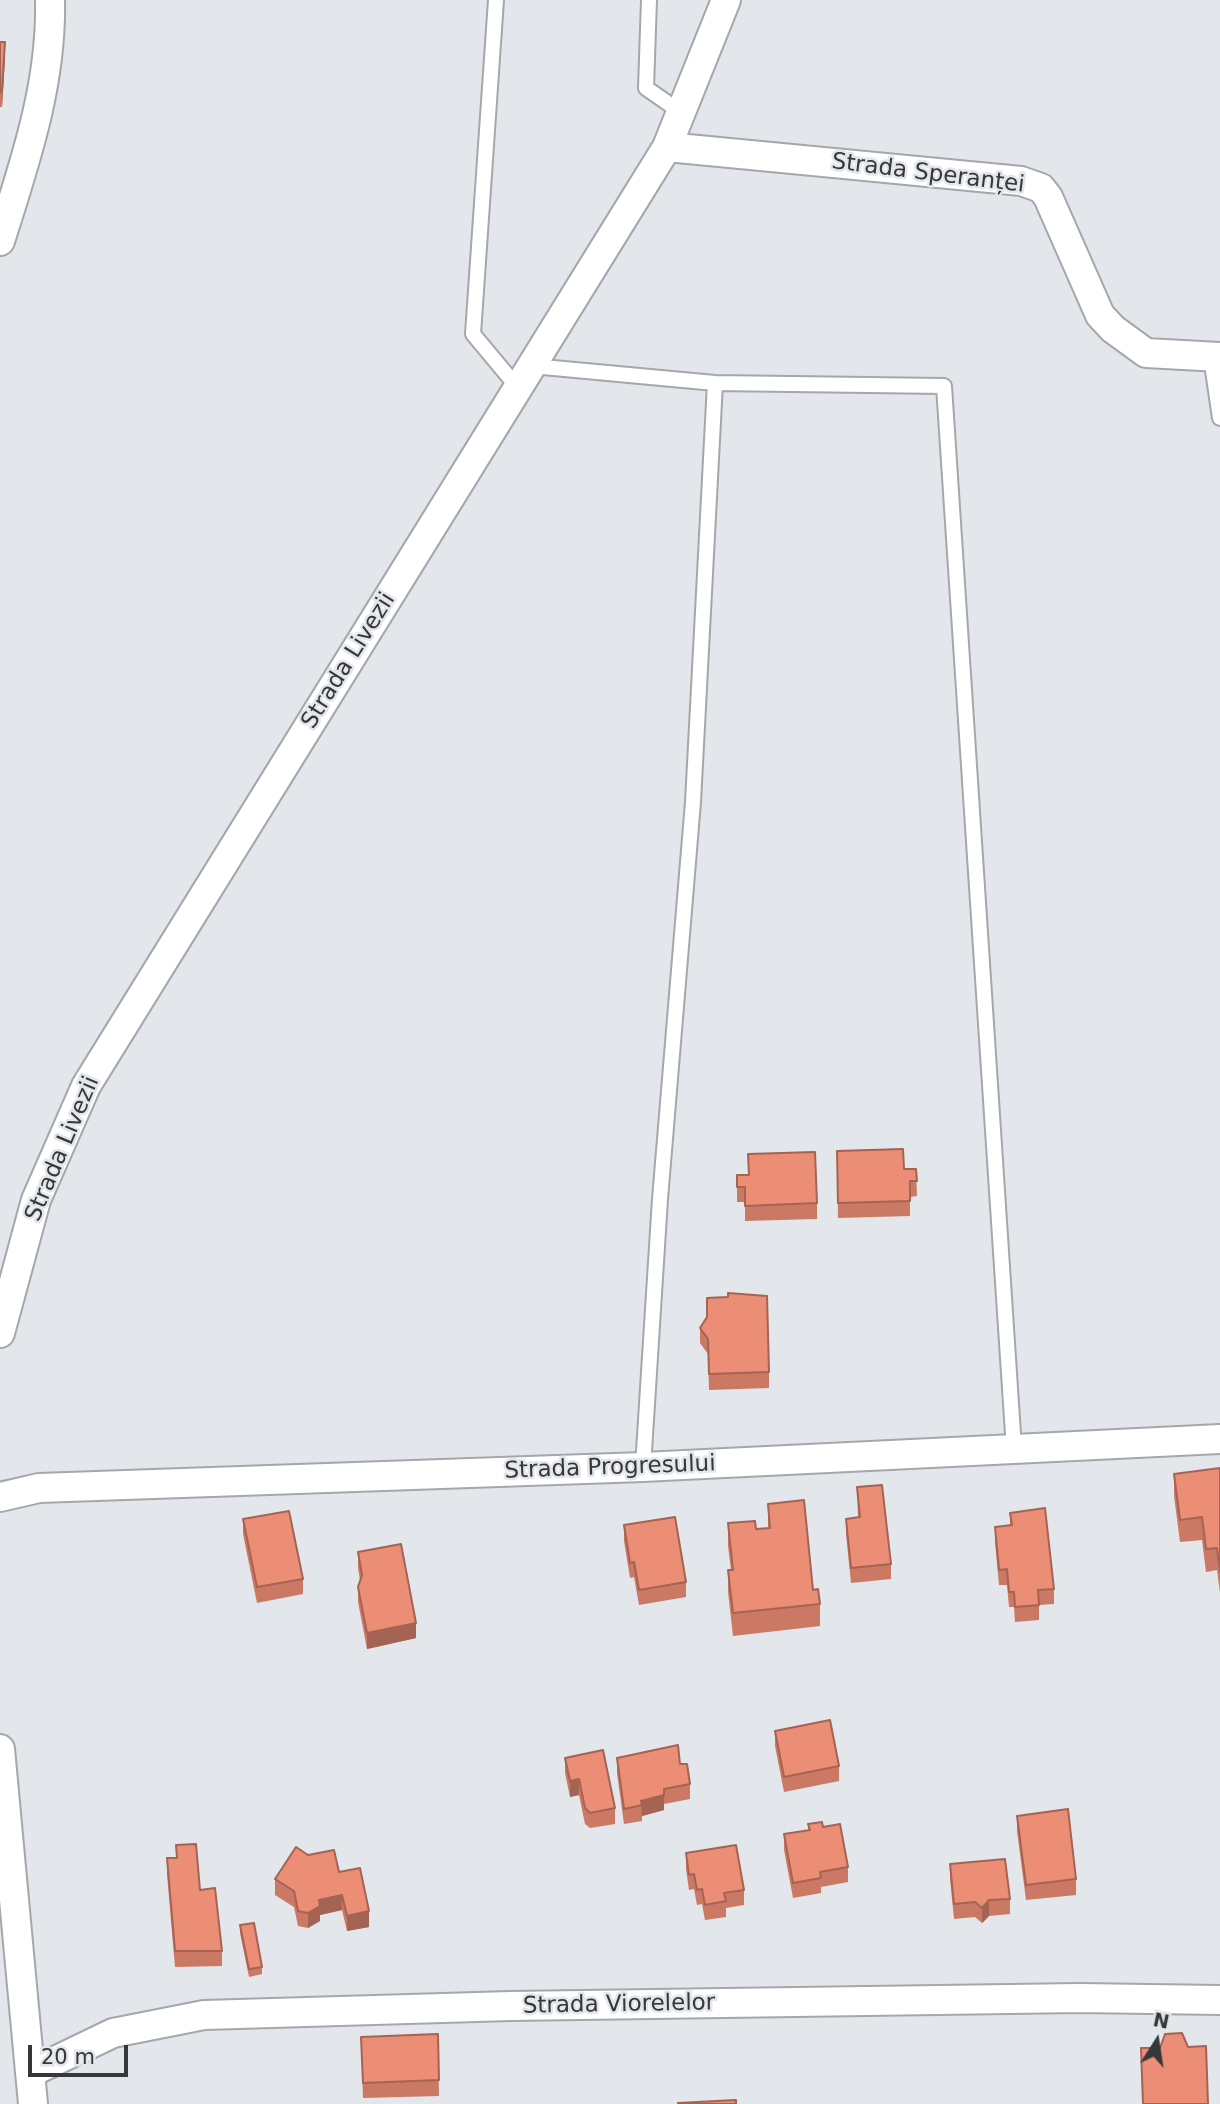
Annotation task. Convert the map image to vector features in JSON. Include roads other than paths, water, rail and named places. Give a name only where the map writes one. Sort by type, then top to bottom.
[{"type":"street","points":[[0,241],[38,114],[51,38],[50,0]]},
{"type":"street","name":"Strada Livezii","points":[[0,1332],[36,1200],[86,1086],[667,146],[726,0]]},
{"type":"street","name":"Strada Speranței","points":[[667,146],[1021,181],[1041,188],[1048,197],[1100,315],[1113,329],[1146,353],[1215,357]]},
{"type":"street","name":"Strada Progresului","points":[[0,1497],[39,1488],[643,1467],[1220,1439]]},
{"type":"street","points":[[0,1749],[33,2104]]},
{"type":"street","name":"Strada Viorelelor","points":[[30,2073],[113,2034],[204,2015],[538,2006],[1080,1998],[1220,2000]]},
{"type":"lane","points":[[496,0],[473,334],[525,377],[944,386],[1014,1449]]},
{"type":"lane","points":[[649,0],[646,88],[682,113]]},
{"type":"lane","points":[[1215,357],[1220,418]]},
{"type":"lane","points":[[643,1467],[660,1199],[693,802],[715,383]]}]
